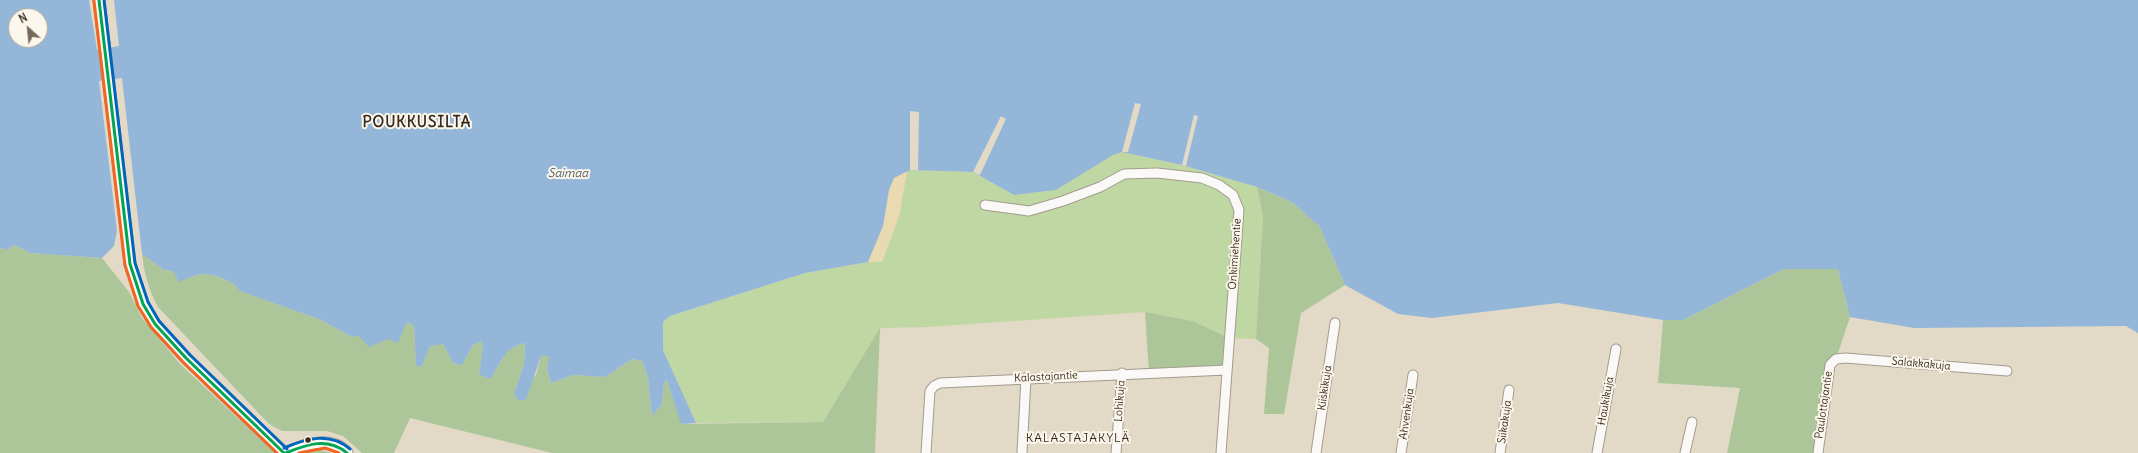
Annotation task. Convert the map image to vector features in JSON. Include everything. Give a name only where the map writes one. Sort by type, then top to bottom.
[{"type":"street","points":[[99,0],[130,264],[143,304],[152,319],[186,358],[285,453],[307,444],[329,443],[343,449],[347,453]]},
{"type":"street","name":"Onkimiehentie","points":[[985,205],[1029,210],[1063,201],[1100,187],[1124,174],[1157,173],[1202,178],[1219,185],[1233,195],[1239,210],[1221,453]]},
{"type":"street","name":"Kiiskikuja","points":[[1316,453],[1335,323]]},
{"type":"street","name":"Haukikuja","points":[[1597,453],[1616,349]]},
{"type":"street","name":"Salakkakuja","points":[[1836,359],[1845,358],[2007,371]]},
{"type":"street","name":"Paulottajantie","points":[[1818,453],[1830,365],[1836,359]]},
{"type":"street","name":"Kalastajantie","points":[[926,453],[930,391],[940,382],[1227,370]]},
{"type":"street","name":"Lohikuja","points":[[1116,453],[1122,374]]},
{"type":"street","name":"Ahvenkuja","points":[[1401,453],[1413,374]]},
{"type":"street","points":[[1022,453],[1026,378]]},
{"type":"street","name":"Siikakuja","points":[[1500,453],[1509,390]]},
{"type":"street","points":[[1685,453],[1692,422]]},
{"type":"green space","points":[[1122,152],[1186,166],[1257,187],[1263,216],[1256,339],[1229,338],[1193,321],[1145,312],[927,327],[881,328],[823,422],[696,423],[663,350],[663,322],[670,316],[805,273],[868,262],[882,262],[899,216],[907,171],[973,172],[1014,195],[1056,190],[1113,155]]},
{"type":"green space","points":[[1257,187],[1292,202],[1320,227],[1345,285],[1301,313],[1284,414],[1264,414],[1269,348],[1256,339],[1263,216]]},
{"type":"green space","points":[[15,245],[30,253],[102,258],[129,292],[142,318],[180,364],[275,453],[0,453],[0,248],[7,250]]},
{"type":"green space","points":[[142,254],[164,270],[173,271],[179,281],[203,274],[215,276],[233,283],[241,291],[321,320],[352,337],[407,322],[414,326],[416,366],[422,366],[430,346],[443,344],[453,363],[462,365],[473,345],[481,340],[483,345],[479,375],[491,379],[508,351],[525,343],[524,364],[514,394],[536,375],[541,356],[550,356],[547,368],[551,383],[573,375],[605,377],[632,359],[642,361],[648,378],[652,416],[662,404],[664,383],[667,380],[682,424],[823,422],[880,328],[875,453],[552,453],[410,418],[394,453],[362,453],[343,436],[327,431],[282,431],[269,424],[158,307],[147,282]]},
{"type":"green space","points":[[1784,269],[1838,269],[1850,317],[1836,359],[1818,453],[1727,453],[1740,388],[1658,383],[1663,320],[1683,320]]},
{"type":"green space","points":[[1145,312],[1193,321],[1229,338],[1227,370],[1149,374]]},
{"type":"green space","points":[[309,449],[321,450],[332,453],[306,453]]},
{"type":"sand","points":[[907,171],[899,216],[882,262],[868,262],[883,226],[889,190],[894,178]]},
{"type":"water","name":"Saimaa","points":[[0,0],[89,0],[97,50],[119,46],[114,0],[2138,0],[2138,333],[2126,326],[1914,328],[1850,317],[1838,269],[1784,269],[1683,320],[1663,320],[1558,303],[1432,318],[1398,314],[1345,285],[1320,227],[1292,202],[1257,187],[1182,165],[1122,152],[1113,155],[1056,190],[1014,195],[973,172],[910,170],[894,178],[889,190],[883,226],[868,262],[805,273],[670,316],[663,322],[663,350],[696,423],[681,424],[667,380],[664,383],[662,404],[652,416],[648,378],[642,361],[632,359],[605,377],[573,375],[551,383],[547,368],[549,356],[541,356],[526,400],[518,400],[514,394],[524,364],[525,343],[508,351],[491,379],[479,375],[483,345],[481,341],[473,345],[462,365],[453,363],[443,344],[430,346],[422,366],[416,366],[414,326],[407,322],[398,343],[388,339],[369,347],[359,336],[352,337],[321,320],[240,291],[227,280],[203,274],[179,282],[173,271],[164,270],[142,254],[122,78],[99,81],[117,231],[114,246],[102,258],[30,253],[15,245],[7,250],[0,248]]},
{"type":"pier","points":[[1135,103],[1141,104],[1128,152],[1122,152]]},
{"type":"pier","points":[[910,111],[919,112],[918,170],[910,170]]},
{"type":"pier","points":[[1194,115],[1198,116],[1186,166],[1182,165]]},
{"type":"pier","points":[[1001,116],[1006,119],[980,175],[973,172]]},
{"type":"transit line","points":[[99,0],[130,264],[143,304],[155,324],[186,358],[284,453]]},
{"type":"transit line","points":[[104,0],[135,263],[148,302],[159,321],[190,355],[287,449]]},
{"type":"transit line","points":[[94,1],[125,265],[138,306],[151,327],[183,362],[277,453]]},
{"type":"transit line","points":[[284,448],[310,439],[318,438],[334,440],[350,449]]},
{"type":"transit line","points":[[286,453],[302,447],[317,444],[332,445],[347,453]]},
{"type":"transit line","points":[[299,453],[325,448],[339,453]]},
{"type":"district","name":"POUKKUSILTA","points":[[417,123]]},
{"type":"district","name":"KALASTAJAKYLÄ","points":[[1078,439]]}]
